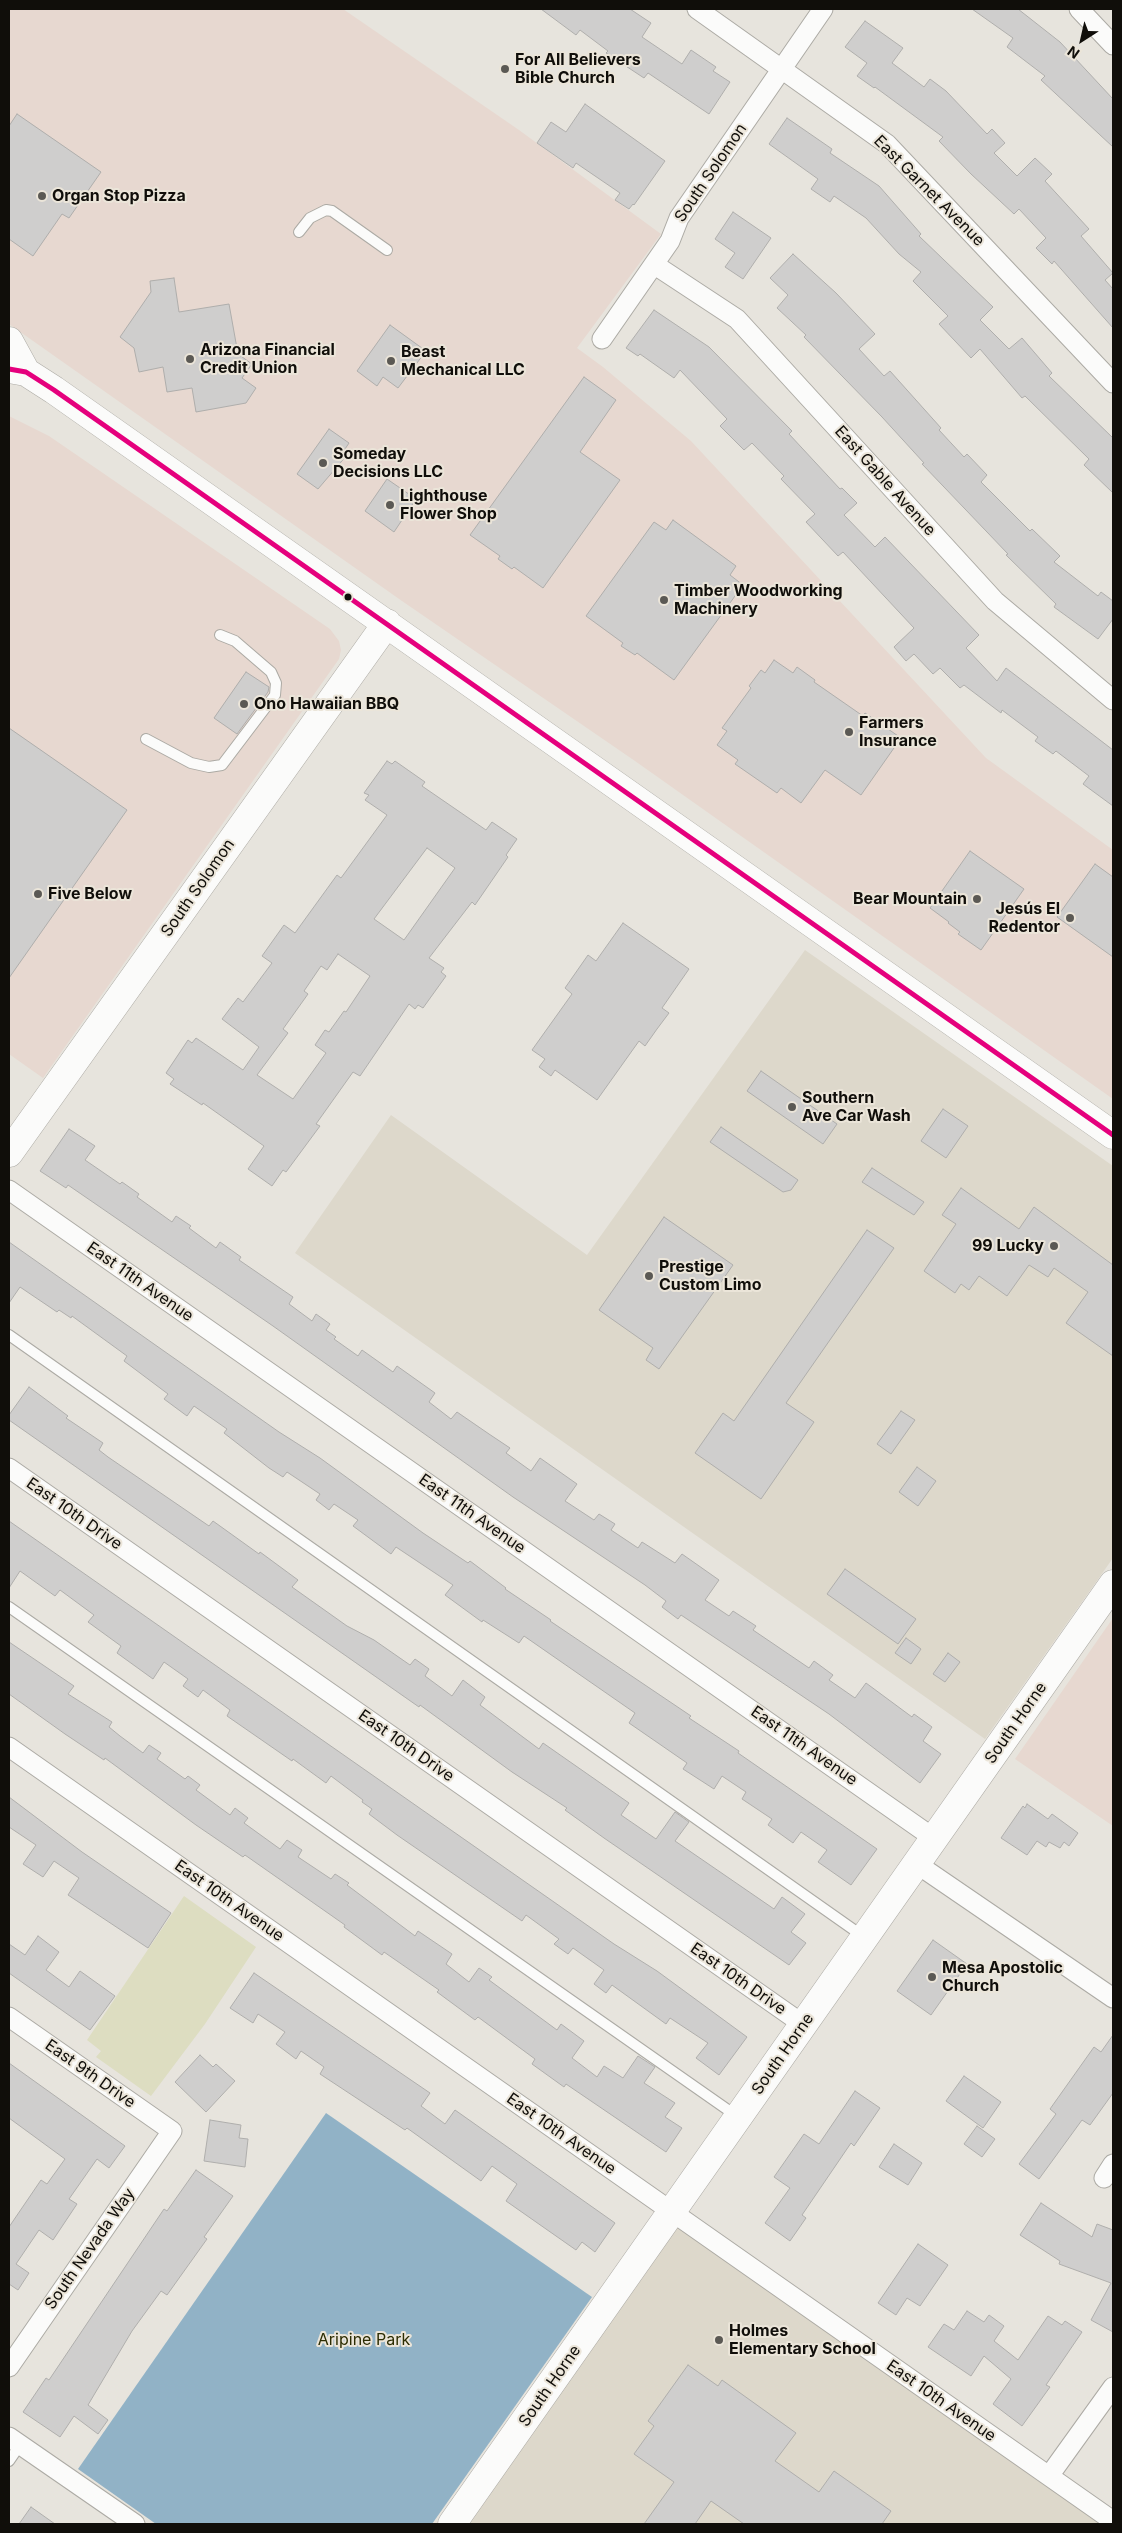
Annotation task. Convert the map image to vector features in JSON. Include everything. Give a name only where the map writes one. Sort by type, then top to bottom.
[{"type":"street","name":"East Garnet Avenue","points":[[697,9],[887,144],[1113,383]]},
{"type":"street","name":"South Solomon","points":[[602,340],[670,241],[679,218],[823,9]]},
{"type":"street","points":[[1079,9],[1113,45]]},
{"type":"street","name":"East Gable Avenue","points":[[655,264],[737,319],[994,601],[1113,700]]},
{"type":"street","points":[[9,341],[18,370],[387,623],[1113,1135]]},
{"type":"street","name":"South Solomon","points":[[9,1153],[387,623]]},
{"type":"street","name":"East 11th Avenue","points":[[9,1190],[935,1838]]},
{"type":"street","name":"East 10th Drive","points":[[9,1468],[804,2024]]},
{"type":"street","name":"South Horne","points":[[452,2524],[1113,1584]]},
{"type":"street","name":"East 10th Avenue","points":[[9,1747],[1113,2520]]},
{"type":"street","points":[[917,1864],[1113,1998]]},
{"type":"street","name":"East 9th Drive","points":[[9,2017],[172,2131]]},
{"type":"street","name":"South Nevada Way","points":[[9,2367],[172,2131]]},
{"type":"street","points":[[1049,2476],[1113,2386]]},
{"type":"street","points":[[14,2441],[135,2524]]},
{"type":"lane","points":[[299,232],[310,218],[326,210],[332,211],[387,250]]},
{"type":"lane","points":[[146,739],[191,763],[208,768],[222,765],[275,695],[276,683],[271,672],[235,641],[220,635]]},
{"type":"lane","points":[[9,1335],[865,1938]]},
{"type":"lane","points":[[9,1606],[739,2117]]},
{"type":"lane","points":[[9,2461],[14,2441]]},
{"type":"shaded area","points":[[9,9],[343,9],[519,130],[661,234],[577,348],[603,367],[691,441],[986,758],[1113,850],[1113,1099],[635,761],[402,601],[9,324]]},
{"type":"shaded area","points":[[9,416],[49,436],[330,629],[339,641],[341,650],[339,659],[43,1078],[9,1054]]},
{"type":"shaded area","points":[[805,950],[1113,1166],[1113,1558],[985,1739],[295,1253],[391,1115],[587,1255]]},
{"type":"shaded area","points":[[1113,1618],[1113,1826],[1015,1759]]},
{"type":"shaded area","name":"Holmes Elementary School","points":[[672,2212],[1113,2524],[452,2524]]},
{"type":"green space","points":[[184,1896],[256,1947],[205,2024],[151,2096],[96,2057],[101,2051],[87,2040]]},
{"type":"water","name":"Aripine Park","points":[[326,2113],[592,2297],[432,2524],[156,2524],[78,2469]]},
{"type":"building","points":[[541,9],[630,9],[651,23],[642,37],[682,64],[691,50],[716,67],[713,71],[730,82],[709,114],[648,73],[644,78],[606,53],[608,51],[580,30],[576,35]]},
{"type":"building","points":[[972,9],[1018,9],[1060,42],[1113,99],[1113,147],[1041,80],[1045,76],[1007,47],[1013,38]]},
{"type":"building","points":[[865,21],[903,48],[892,63],[924,87],[930,79],[946,91],[987,134],[992,129],[1005,143],[994,153],[1017,176],[1035,158],[1052,174],[1045,181],[1089,229],[1081,236],[1113,273],[1105,280],[1113,289],[1113,328],[1054,261],[1052,264],[1036,248],[1046,238],[1019,209],[1014,214],[971,174],[939,141],[943,137],[857,76],[867,63],[845,47]]},
{"type":"building","points":[[585,104],[665,161],[634,205],[629,209],[615,200],[620,193],[576,163],[573,168],[537,143],[551,122],[566,132]]},
{"type":"building","points":[[17,114],[101,172],[69,218],[62,214],[33,256],[9,239],[9,126]]},
{"type":"building","points":[[787,118],[832,149],[830,153],[879,186],[921,234],[919,236],[993,307],[980,320],[1009,349],[1022,338],[1052,373],[1049,376],[1113,438],[1113,493],[1084,465],[1089,459],[1025,396],[1022,398],[980,349],[971,358],[939,324],[948,316],[913,281],[921,272],[899,254],[866,218],[834,196],[830,202],[811,189],[818,179],[769,144]]},
{"type":"building","points":[[733,212],[771,238],[743,279],[725,267],[735,253],[715,239]]},
{"type":"building","points":[[793,254],[836,293],[875,334],[859,349],[884,376],[890,371],[964,457],[967,454],[987,475],[981,482],[1030,531],[1032,529],[1060,556],[1054,562],[1098,596],[1101,592],[1113,601],[1113,619],[1098,639],[1054,607],[1056,604],[1006,555],[1008,554],[922,464],[924,463],[882,417],[804,337],[806,335],[777,308],[788,295],[770,278]]},
{"type":"building","name":"Arizona Financial Credit Union","points":[[174,278],[179,312],[229,304],[238,354],[252,364],[242,378],[256,388],[246,403],[196,412],[192,388],[167,392],[163,367],[139,372],[134,348],[120,337],[151,292],[150,281]]},
{"type":"building","points":[[654,310],[709,347],[792,431],[789,434],[840,489],[842,488],[857,503],[844,515],[875,547],[885,537],[979,635],[966,648],[997,681],[1006,668],[1113,750],[1113,806],[1083,784],[1089,776],[1056,751],[1053,754],[1035,741],[1038,737],[1002,710],[1001,713],[964,685],[960,688],[940,668],[933,674],[914,654],[906,661],[894,647],[914,628],[843,552],[838,556],[806,522],[815,514],[781,479],[784,476],[752,443],[744,450],[720,426],[727,419],[680,370],[674,378],[640,354],[638,356],[626,348]]},
{"type":"building","name":"Beast Mechanical LLC","points":[[390,325],[426,351],[398,388],[383,377],[377,386],[357,371]]},
{"type":"building","points":[[584,377],[616,400],[580,452],[620,480],[543,588],[514,567],[512,569],[498,559],[500,556],[470,535]]},
{"type":"building","name":"Someday Decisions LLC","points":[[329,429],[349,443],[343,452],[347,455],[318,489],[297,474]]},
{"type":"building","name":"Lighthouse Flower Shop","points":[[387,479],[416,499],[394,532],[365,511]]},
{"type":"building","name":"Timber Woodworking Machinery","points":[[673,520],[736,566],[730,575],[743,585],[674,680],[637,653],[635,655],[621,646],[623,643],[586,616],[654,522],[666,530]]},
{"type":"building","name":"Farmers Insurance","points":[[774,660],[793,673],[797,667],[815,680],[814,682],[863,716],[865,713],[901,738],[861,795],[825,770],[801,803],[781,788],[777,793],[735,764],[738,760],[717,745],[727,731],[722,728],[751,688],[749,686],[761,670],[765,673]]},
{"type":"building","name":"Ono Hawaiian BBQ","points":[[246,672],[269,687],[268,692],[237,734],[214,718]]},
{"type":"building","name":"Five Below","points":[[9,728],[127,810],[9,978]]},
{"type":"building","points":[[387,761],[392,764],[395,761],[425,782],[422,786],[486,830],[492,822],[517,839],[506,855],[508,857],[475,905],[472,902],[429,958],[444,968],[441,972],[446,976],[423,1008],[418,1005],[415,1009],[409,1004],[360,1076],[353,1072],[316,1124],[320,1126],[286,1172],[283,1170],[272,1186],[248,1169],[264,1146],[203,1103],[202,1105],[170,1084],[174,1079],[166,1073],[188,1040],[192,1043],[196,1038],[243,1070],[259,1047],[222,1019],[238,998],[243,1002],[272,963],[262,956],[284,925],[295,933],[337,875],[341,878],[387,815],[365,800],[369,795],[364,793]],"holes":[[[427,848],[455,868],[404,940],[374,919]],[[338,954],[370,976],[346,1012],[344,1011],[329,1032],[325,1030],[315,1045],[326,1053],[293,1099],[257,1075],[288,1033],[283,1029],[308,994],[304,991],[321,966],[327,970]]]},
{"type":"building","name":"Bear Mountain","points":[[970,851],[1024,889],[981,950],[958,934],[960,932],[930,908]]},
{"type":"building","points":[[1095,864],[1113,877],[1113,957],[1057,917]]},
{"type":"building","points":[[623,923],[689,969],[662,1008],[669,1013],[645,1046],[639,1041],[597,1100],[555,1070],[551,1076],[539,1067],[545,1059],[532,1050],[572,994],[565,988],[588,955],[596,961]]},
{"type":"building","name":"Southern Ave Car Wash","points":[[761,1071],[837,1124],[823,1144],[747,1091]]},
{"type":"building","points":[[943,1109],[968,1126],[946,1158],[921,1141]]},
{"type":"building","points":[[721,1127],[798,1180],[791,1190],[783,1192],[710,1142]]},
{"type":"building","points":[[69,1129],[95,1146],[85,1160],[120,1184],[122,1182],[139,1194],[137,1197],[172,1222],[176,1216],[191,1226],[189,1228],[216,1248],[220,1242],[241,1257],[239,1260],[293,1297],[289,1304],[312,1321],[316,1314],[330,1324],[326,1330],[336,1337],[334,1339],[358,1356],[362,1350],[393,1372],[397,1366],[435,1393],[429,1402],[451,1419],[457,1412],[510,1448],[506,1453],[531,1471],[540,1458],[577,1484],[565,1501],[594,1520],[599,1514],[615,1524],[611,1530],[638,1548],[642,1542],[675,1563],[682,1554],[719,1580],[705,1600],[729,1616],[733,1611],[756,1626],[753,1630],[809,1668],[814,1661],[833,1675],[829,1680],[855,1698],[866,1683],[912,1717],[914,1714],[932,1727],[923,1741],[941,1754],[920,1783],[829,1714],[681,1615],[678,1619],[662,1607],[666,1601],[645,1585],[513,1497],[273,1326],[68,1185],[66,1188],[40,1171]]},
{"type":"building","points":[[872,1168],[924,1202],[914,1215],[862,1182]]},
{"type":"building","points":[[961,1188],[1019,1229],[1034,1207],[1113,1265],[1113,1356],[1066,1323],[1088,1292],[1054,1268],[1048,1277],[1029,1265],[1007,1296],[979,1276],[969,1290],[961,1284],[955,1293],[924,1271],[956,1224],[942,1215]]},
{"type":"building","points":[[664,1217],[733,1265],[659,1369],[646,1360],[653,1348],[599,1310]]},
{"type":"building","points":[[867,1230],[894,1248],[786,1403],[814,1422],[761,1499],[695,1453],[723,1413],[734,1421]]},
{"type":"building","points":[[9,1242],[279,1432],[320,1458],[423,1533],[468,1563],[470,1561],[550,1621],[691,1716],[689,1718],[739,1751],[738,1753],[877,1849],[851,1885],[818,1862],[827,1850],[801,1832],[793,1843],[768,1825],[772,1819],[742,1799],[746,1792],[722,1776],[714,1789],[683,1769],[687,1763],[629,1723],[635,1713],[524,1636],[519,1643],[483,1620],[482,1622],[445,1595],[453,1585],[396,1547],[391,1554],[353,1526],[358,1520],[334,1504],[329,1510],[316,1500],[320,1494],[287,1472],[283,1477],[269,1468],[224,1433],[227,1429],[194,1406],[187,1416],[164,1399],[168,1394],[124,1361],[127,1356],[72,1316],[71,1318],[59,1310],[57,1312],[20,1287],[9,1303]]},
{"type":"building","points":[[29,1387],[68,1416],[66,1418],[103,1443],[99,1450],[108,1457],[209,1526],[213,1521],[259,1554],[260,1552],[298,1580],[292,1587],[347,1626],[374,1640],[410,1665],[415,1659],[429,1669],[425,1676],[452,1696],[463,1680],[485,1697],[480,1705],[539,1749],[543,1743],[629,1803],[621,1815],[656,1839],[675,1812],[689,1822],[675,1841],[774,1909],[782,1897],[805,1914],[791,1932],[806,1943],[789,1965],[604,1838],[565,1810],[567,1808],[512,1772],[420,1705],[419,1707],[9,1420],[9,1415]]},
{"type":"building","points":[[901,1411],[915,1420],[891,1454],[877,1444]]},
{"type":"building","points":[[917,1467],[936,1481],[918,1506],[899,1492]]},
{"type":"building","points":[[9,1521],[614,1944],[657,1971],[747,2037],[719,2075],[696,2058],[708,2043],[670,2018],[666,2024],[612,1985],[606,1993],[594,1984],[604,1970],[573,1948],[568,1954],[554,1944],[559,1939],[526,1915],[522,1921],[397,1835],[369,1814],[372,1809],[362,1802],[363,1800],[331,1776],[326,1783],[293,1759],[292,1761],[227,1716],[230,1710],[203,1690],[198,1697],[183,1686],[188,1679],[164,1662],[153,1679],[117,1653],[121,1646],[88,1622],[94,1615],[60,1590],[55,1596],[20,1571],[9,1588]]},
{"type":"building","points":[[845,1569],[916,1619],[898,1644],[827,1594]]},
{"type":"building","points":[[906,1638],[921,1649],[911,1664],[895,1653]]},
{"type":"building","points":[[9,1642],[74,1686],[68,1694],[112,1722],[109,1727],[143,1753],[149,1745],[161,1753],[157,1759],[185,1779],[188,1776],[200,1785],[196,1790],[230,1815],[235,1808],[248,1818],[244,1823],[280,1849],[287,1840],[302,1850],[298,1857],[331,1879],[335,1874],[415,1936],[418,1931],[452,1954],[446,1964],[469,1982],[479,1968],[492,1977],[489,1980],[557,2030],[561,2024],[584,2041],[572,2058],[597,2077],[604,2066],[623,2078],[638,2056],[655,2067],[644,2083],[675,2103],[665,2117],[682,2128],[666,2152],[566,2084],[564,2087],[532,2064],[535,2059],[478,2017],[475,2020],[437,1992],[439,1990],[384,1952],[382,1955],[344,1927],[345,1925],[245,1855],[243,1857],[196,1825],[105,1758],[104,1760],[9,1694]]},
{"type":"building","points":[[948,1653],[960,1662],[945,1682],[933,1674]]},
{"type":"building","points":[[9,1797],[82,1852],[171,1913],[148,1948],[68,1895],[79,1878],[54,1861],[43,1877],[23,1864],[36,1845],[9,1827]]},
{"type":"building","points":[[1027,1804],[1048,1819],[1052,1814],[1078,1833],[1069,1846],[1064,1842],[1060,1848],[1049,1842],[1046,1847],[1037,1841],[1027,1855],[1001,1838],[1023,1806],[1025,1808]]},
{"type":"building","points":[[38,1936],[59,1952],[46,1970],[69,1987],[80,1971],[115,1996],[90,2030],[9,1973],[9,1944],[25,1955]]},
{"type":"building","name":"Mesa Apostolic Church","points":[[933,1940],[967,1964],[931,2015],[897,1991]]},
{"type":"building","points":[[254,1973],[430,2093],[421,2106],[445,2124],[455,2110],[615,2223],[595,2252],[582,2242],[576,2250],[506,2201],[517,2184],[492,2166],[481,2181],[407,2128],[405,2130],[320,2074],[324,2067],[301,2051],[296,2059],[276,2044],[285,2032],[258,2014],[253,2023],[230,2008]]},
{"type":"building","points":[[1113,2035],[1113,2093],[1090,2125],[1082,2120],[1039,2179],[1019,2164],[1056,2114],[1050,2109],[1094,2047],[1101,2052]]},
{"type":"building","points":[[200,2055],[213,2067],[216,2064],[235,2081],[206,2112],[175,2082]]},
{"type":"building","points":[[9,2063],[125,2146],[109,2168],[97,2159],[69,2199],[77,2204],[53,2240],[39,2230],[16,2264],[29,2273],[18,2290],[9,2284],[9,2227],[41,2180],[47,2184],[65,2159],[9,2118]]},
{"type":"building","points":[[964,2076],[1001,2102],[983,2128],[946,2101]]},
{"type":"building","points":[[855,2091],[880,2108],[854,2146],[851,2143],[802,2215],[806,2218],[790,2241],[765,2223],[790,2188],[774,2177],[804,2134],[819,2144]]},
{"type":"building","points":[[210,2120],[241,2125],[239,2138],[248,2139],[245,2167],[204,2161]]},
{"type":"building","points":[[977,2126],[995,2139],[982,2157],[964,2144]]},
{"type":"building","points":[[894,2144],[922,2163],[908,2185],[879,2167]]},
{"type":"building","points":[[196,2170],[233,2196],[204,2237],[207,2239],[167,2295],[161,2291],[132,2331],[88,2405],[108,2420],[98,2434],[74,2416],[60,2437],[23,2412],[46,2378],[49,2380],[164,2209],[167,2211]]},
{"type":"building","points":[[1041,2203],[1092,2237],[1097,2224],[1113,2230],[1113,2332],[1091,2320],[1111,2283],[1059,2264],[1060,2261],[1020,2235]]},
{"type":"building","points":[[918,2244],[948,2265],[920,2306],[907,2298],[896,2315],[878,2303]]},
{"type":"building","points":[[967,2311],[984,2322],[989,2315],[1004,2326],[994,2341],[1018,2360],[1048,2316],[1062,2325],[1065,2321],[1082,2332],[1046,2385],[1050,2387],[1022,2426],[993,2404],[1011,2379],[984,2356],[971,2376],[928,2347],[944,2324],[954,2330]]},
{"type":"building","points":[[688,2365],[718,2386],[722,2380],[796,2433],[775,2461],[819,2492],[834,2471],[891,2511],[882,2524],[744,2524],[711,2501],[695,2524],[644,2524],[674,2482],[634,2454],[654,2426],[648,2421]]},
{"type":"building","points":[[31,2507],[55,2524],[19,2524]]},
{"type":"transit line","points":[[9,369],[26,372],[54,390],[1113,1135]]},
{"type":"place","name":"For All Believers Bible Church","points":[[505,69]]},
{"type":"place","name":"Organ Stop Pizza","points":[[42,196]]},
{"type":"place","name":"Arizona Financial Credit Union","points":[[190,359]]},
{"type":"place","name":"Beast Mechanical LLC","points":[[391,361]]},
{"type":"place","name":"Someday Decisions LLC","points":[[323,463]]},
{"type":"place","name":"Lighthouse Flower Shop","points":[[390,505]]},
{"type":"place","name":"Timber Woodworking Machinery","points":[[664,600]]},
{"type":"place","name":"Ono Hawaiian BBQ","points":[[244,704]]},
{"type":"place","name":"Farmers Insurance","points":[[849,732]]},
{"type":"place","name":"Five Below","points":[[38,894]]},
{"type":"place","name":"Bear Mountain","points":[[977,899]]},
{"type":"place","name":"Jesús El Redentor","points":[[1070,918]]},
{"type":"place","name":"Southern Ave Car Wash","points":[[792,1107]]},
{"type":"place","name":"99 Lucky","points":[[1054,1246]]},
{"type":"place","name":"Prestige Custom Limo","points":[[649,1276]]},
{"type":"place","name":"Mesa Apostolic Church","points":[[932,1977]]},
{"type":"place","name":"Holmes Elementary School","points":[[719,2340]]}]
